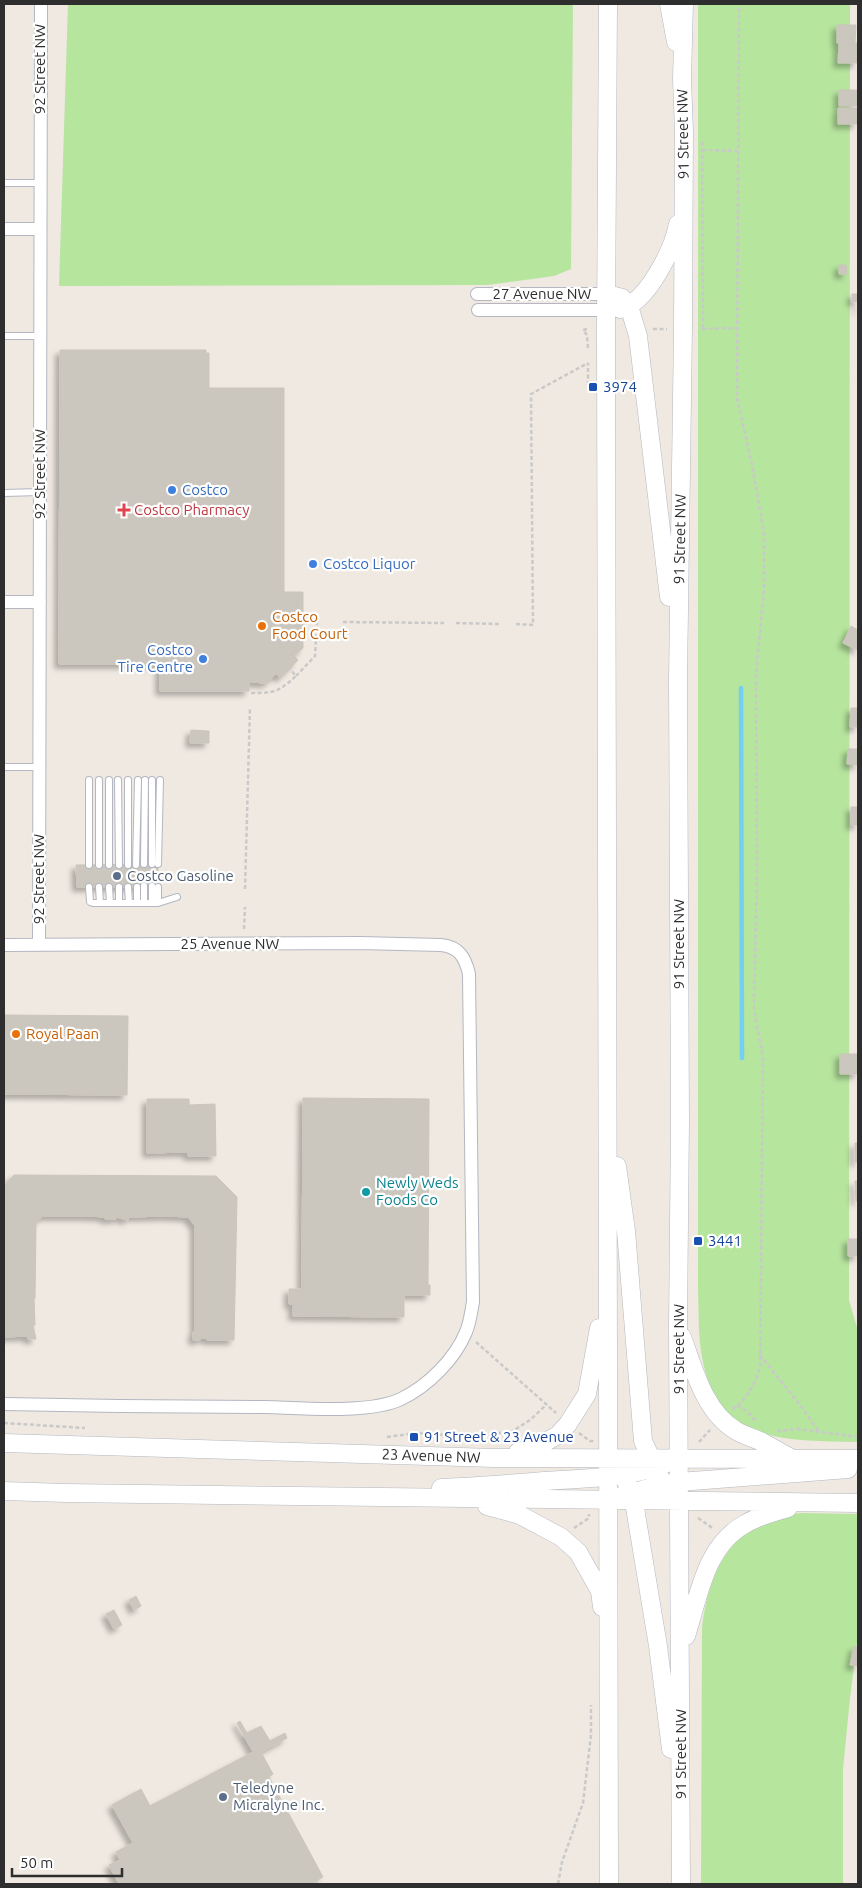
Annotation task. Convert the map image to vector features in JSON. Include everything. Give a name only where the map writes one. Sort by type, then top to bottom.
[{"type":"main road","points":[[608,4],[607,1457],[615,1475],[633,1497],[660,1664],[681,1841]]},
{"type":"main road","points":[[669,4],[682,79]]},
{"type":"main road","name":"91 Street NW","points":[[671,1483],[680,1458],[678,1326],[680,1121],[678,680],[684,4]]},
{"type":"main road","points":[[607,302],[622,309],[629,306],[654,279],[670,251],[678,222],[684,153]]},
{"type":"main road","points":[[629,306],[638,336],[664,540],[678,680]]},
{"type":"main road","points":[[608,1103],[626,1231],[640,1429],[652,1463],[671,1483],[679,1500]]},
{"type":"main road","points":[[494,1458],[535,1448],[558,1435],[568,1424],[587,1394],[595,1356],[608,1263]]},
{"type":"main road","points":[[678,1326],[701,1386],[714,1410],[735,1430],[763,1442],[791,1459]]},
{"type":"main road","name":"23 Avenue NW","points":[[4,1443],[494,1458],[607,1457],[652,1463]]},
{"type":"main road","points":[[316,1497],[589,1478],[615,1475],[652,1463],[680,1458],[858,1459]]},
{"type":"main road","points":[[4,1491],[608,1501],[633,1497],[671,1483],[858,1468]]},
{"type":"main road","points":[[609,1884],[608,1501],[615,1475]]},
{"type":"main road","points":[[633,1497],[679,1500],[858,1504]]},
{"type":"main road","points":[[460,1499],[520,1515],[561,1537],[578,1552],[600,1591],[608,1646]]},
{"type":"main road","name":"91 Street NW","points":[[679,1500],[681,1884]]},
{"type":"main road","points":[[681,1651],[704,1574],[726,1539],[745,1523],[803,1503]]},
{"type":"street","name":"92 Street NW","points":[[39,945],[40,4]]},
{"type":"street","points":[[4,229],[40,229]]},
{"type":"street","name":"27 Avenue NW","points":[[477,294],[607,302]]},
{"type":"street","name":"27 Avenue NW","points":[[478,310],[607,302]]},
{"type":"street","points":[[4,602],[40,602]]},
{"type":"street","name":"25 Avenue NW","points":[[4,945],[360,943],[441,945],[461,953],[466,961],[469,974],[473,1302],[466,1333]]},
{"type":"street","points":[[4,1404],[299,1408],[380,1406],[401,1399],[430,1380],[448,1361],[466,1333]]},
{"type":"lane","points":[[4,183],[40,182]]},
{"type":"lane","points":[[4,336],[40,336]]},
{"type":"lane","points":[[4,493],[40,492]]},
{"type":"lane","points":[[4,768],[40,767]]},
{"type":"lane","points":[[89,780],[89,865]]},
{"type":"lane","points":[[99,780],[99,865]]},
{"type":"lane","points":[[109,780],[109,865]]},
{"type":"lane","points":[[118,780],[119,865]]},
{"type":"lane","points":[[128,780],[128,865]]},
{"type":"lane","points":[[136,865],[141,780],[144,864]]},
{"type":"lane","points":[[155,864],[156,780]]},
{"type":"lane","points":[[89,887],[90,902],[164,903],[177,896]]},
{"type":"lane","points":[[99,887],[100,903]]},
{"type":"lane","points":[[109,887],[110,903]]},
{"type":"lane","points":[[119,887],[119,903]]},
{"type":"lane","points":[[128,887],[129,903]]},
{"type":"lane","points":[[140,887],[141,903]]},
{"type":"lane","points":[[155,887],[155,903]]},
{"type":"path","points":[[738,4],[737,398],[754,473],[764,533],[764,588],[756,674],[757,875],[754,1004],[763,1056],[760,1368],[755,1383],[737,1406],[757,1422]]},
{"type":"path","points":[[702,142],[702,329]]},
{"type":"path","points":[[702,150],[738,151]]},
{"type":"path","points":[[696,329],[736,328]]},
{"type":"path","points":[[587,329],[583,330],[588,340],[588,354]]},
{"type":"path","points":[[647,329],[669,329]]},
{"type":"path","points":[[516,624],[533,624],[531,394],[588,362],[588,385]]},
{"type":"path","points":[[251,692],[271,693],[284,687],[315,656],[317,621]]},
{"type":"path","points":[[343,622],[444,623]]},
{"type":"path","points":[[456,623],[499,624]]},
{"type":"path","points":[[289,668],[296,676]]},
{"type":"path","points":[[245,890],[250,707]]},
{"type":"path","points":[[244,929],[245,907]]},
{"type":"path","points":[[379,1439],[416,1432],[463,1436],[511,1432],[530,1420],[547,1405],[466,1333]]},
{"type":"path","points":[[760,1354],[819,1432]]},
{"type":"path","points":[[4,1423],[86,1428]]},
{"type":"path","points":[[774,1431],[799,1429],[858,1437]]},
{"type":"path","points":[[691,1517],[697,1516],[715,1530]]},
{"type":"path","points":[[558,1884],[562,1862],[583,1803],[590,1735],[591,1697]]},
{"type":"green space","points":[[68,4],[573,4],[571,269],[554,276],[487,285],[59,286]]},
{"type":"green space","points":[[698,4],[850,4],[849,1300],[858,1331],[858,1442],[782,1437],[759,1432],[740,1422],[723,1407],[710,1386],[702,1357],[700,1341],[698,1292]]},
{"type":"green space","points":[[804,1513],[858,1514],[858,1635],[843,1769],[843,1884],[701,1884],[702,1628],[707,1601],[722,1561],[739,1539],[752,1529],[776,1519]]},
{"type":"building","points":[[837,25],[856,25],[855,43],[837,43]]},
{"type":"building","points":[[839,43],[858,43],[857,63],[838,63]]},
{"type":"building","points":[[839,90],[857,90],[857,106],[839,106]]},
{"type":"building","points":[[838,108],[857,108],[857,124],[838,124]]},
{"type":"building","points":[[839,265],[846,265],[847,274],[839,274]]},
{"type":"building","points":[[852,294],[858,294],[858,301],[852,302]]},
{"type":"building","name":"Costco","points":[[60,350],[206,350],[206,353],[209,353],[209,388],[284,388],[284,592],[303,592],[303,648],[294,656],[298,660],[280,678],[276,674],[267,683],[249,682],[249,691],[160,691],[160,664],[59,664]]},
{"type":"building","points":[[851,626],[858,630],[858,650],[843,643]]},
{"type":"building","points":[[851,708],[858,708],[858,727],[850,727]]},
{"type":"building","points":[[191,730],[209,731],[209,743],[190,743]]},
{"type":"building","points":[[848,749],[858,749],[858,765],[847,764]]},
{"type":"building","points":[[851,807],[858,807],[858,825],[851,825]]},
{"type":"building","name":"Costco Gasoline","points":[[158,864],[158,887],[77,887],[76,865]]},
{"type":"building","points":[[5,1015],[128,1016],[127,1095],[5,1094]]},
{"type":"building","points":[[840,1054],[858,1054],[858,1074],[840,1074]]},
{"type":"building","name":"Newly Weds Foods Co","points":[[303,1098],[429,1099],[428,1285],[430,1285],[430,1295],[404,1295],[404,1317],[293,1316],[293,1304],[289,1304],[289,1289],[302,1289]]},
{"type":"building","points":[[147,1099],[189,1099],[189,1105],[215,1104],[216,1156],[188,1156],[188,1152],[147,1153]]},
{"type":"building","points":[[855,1143],[858,1143],[858,1162],[855,1162]]},
{"type":"building","points":[[14,1175],[216,1176],[237,1197],[234,1340],[207,1340],[207,1338],[200,1338],[200,1340],[193,1340],[193,1332],[195,1332],[195,1226],[188,1217],[167,1216],[128,1217],[128,1220],[116,1217],[116,1219],[105,1219],[105,1217],[88,1216],[43,1216],[36,1223],[35,1325],[33,1325],[36,1339],[28,1339],[28,1336],[4,1337],[4,1186]]},
{"type":"building","points":[[855,1181],[858,1181],[858,1201],[856,1201]]},
{"type":"building","points":[[848,1239],[858,1239],[858,1256],[848,1256]]},
{"type":"building","points":[[136,1596],[141,1606],[134,1610],[129,1600]]},
{"type":"building","points":[[114,1610],[122,1625],[114,1629],[106,1614]]},
{"type":"building","points":[[854,1646],[858,1647],[858,1666],[850,1665]]},
{"type":"building","name":"Teledyne Micralyne Inc.","points":[[240,1721],[247,1733],[261,1726],[270,1741],[285,1733],[287,1738],[261,1752],[273,1774],[269,1777],[323,1877],[310,1884],[119,1884],[109,1865],[120,1860],[116,1852],[133,1843],[112,1805],[141,1789],[150,1806],[253,1752],[237,1723]]},
{"type":"waterway","points":[[741,688],[742,1058]]},
{"type":"place","name":"3974","points":[[593,387]]},
{"type":"place","name":"Costco","points":[[172,490]]},
{"type":"place","name":"Costco Pharmacy","points":[[124,510]]},
{"type":"place","name":"Costco Liquor","points":[[313,564]]},
{"type":"place","name":"Costco Food Court","points":[[262,626]]},
{"type":"place","name":"Costco Tire Centre","points":[[203,659]]},
{"type":"place","name":"Costco Gasoline","points":[[117,876]]},
{"type":"place","name":"Royal Paan","points":[[16,1034]]},
{"type":"place","name":"Newly Weds Foods Co","points":[[366,1192]]},
{"type":"place","name":"3441","points":[[698,1241]]},
{"type":"place","name":"91 Street & 23 Avenue","points":[[414,1437]]},
{"type":"place","name":"Teledyne Micralyne Inc.","points":[[223,1797]]}]
